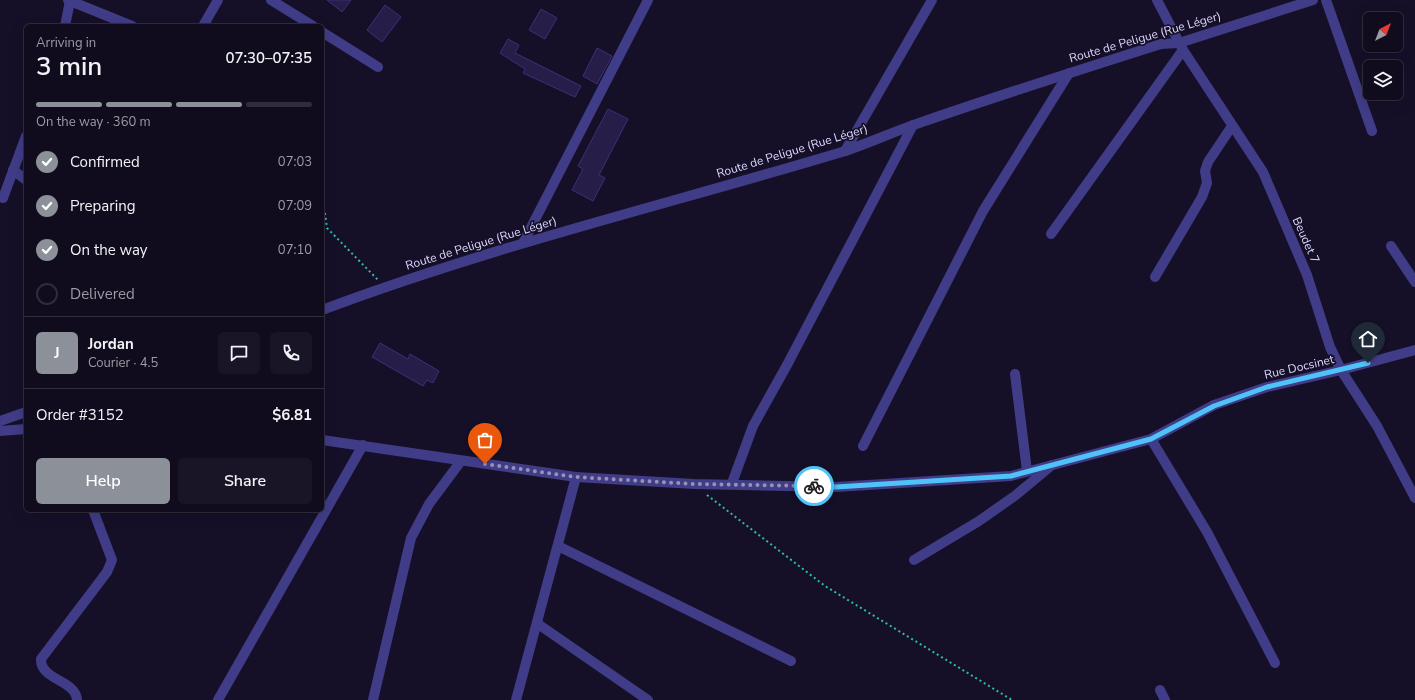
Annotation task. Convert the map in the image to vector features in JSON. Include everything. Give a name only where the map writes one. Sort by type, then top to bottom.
[{"type":"street","points":[[65,24],[69,0],[109,22],[120,24]]},
{"type":"street","points":[[204,24],[218,0]]},
{"type":"street","points":[[271,0],[310,24]]},
{"type":"street","points":[[523,243],[648,0]]},
{"type":"street","points":[[845,151],[932,0]]},
{"type":"street","name":"Beudet 7","points":[[1157,0],[1181,47],[1263,172],[1307,275],[1330,347],[1340,370],[1377,426],[1415,498]]},
{"type":"street","name":"Route de Peligue (Rue Léger)","points":[[324,309],[385,286],[523,243],[845,151],[913,125],[1161,44],[1181,47],[1313,0]]},
{"type":"street","points":[[1326,0],[1372,131]]},
{"type":"street","points":[[324,33],[378,67]]},
{"type":"street","points":[[1051,234],[1181,47]]},
{"type":"street","points":[[863,446],[983,211],[1069,73]]},
{"type":"street","points":[[732,483],[753,426],[787,365],[913,125]]},
{"type":"street","points":[[1155,277],[1202,197],[1207,182],[1205,171],[1208,162],[1232,126]]},
{"type":"street","points":[[3,198],[24,141]]},
{"type":"street","points":[[13,170],[24,178]]},
{"type":"street","points":[[1391,246],[1415,282]]},
{"type":"street","name":"Rue Docsinet","points":[[324,440],[576,477],[694,484],[732,483],[836,487],[1011,476],[1055,463],[1151,439],[1214,406],[1267,387],[1340,370],[1415,350]]},
{"type":"street","points":[[1015,374],[1027,471]]},
{"type":"street","points":[[0,421],[24,413]]},
{"type":"street","points":[[0,431],[24,429]]},
{"type":"street","points":[[1151,439],[1207,532],[1275,662]]},
{"type":"street","points":[[218,700],[363,445]]},
{"type":"street","points":[[373,700],[411,538],[429,504],[460,461]]},
{"type":"street","points":[[914,560],[979,521],[1016,496],[1055,463]]},
{"type":"street","points":[[516,700],[538,624],[576,477]]},
{"type":"street","points":[[76,700],[74,691],[44,669],[41,663],[41,658],[107,572],[112,560],[94,512]]},
{"type":"street","points":[[558,546],[791,661]]},
{"type":"street","points":[[538,624],[648,700]]},
{"type":"street","points":[[1160,690],[1165,700]]},
{"type":"path","points":[[325,212],[327,228],[385,286]]},
{"type":"path","points":[[694,484],[825,586],[1012,700]]},
{"type":"building","points":[[327,0],[351,0],[342,12]]},
{"type":"building","points":[[385,5],[401,17],[382,42],[367,30]]},
{"type":"building","points":[[541,9],[557,18],[545,39],[529,30]]},
{"type":"building","points":[[508,39],[519,45],[515,53],[581,86],[575,97],[523,73],[525,69],[500,53]]},
{"type":"building","points":[[597,48],[612,56],[597,84],[583,76]]},
{"type":"building","points":[[608,109],[628,119],[599,175],[605,178],[593,201],[572,190],[583,169],[578,166]]},
{"type":"building","points":[[380,343],[408,359],[410,354],[439,371],[433,383],[427,380],[423,386],[372,357]]},
{"type":"way so far","points":[[485,464],[509,466],[576,477],[694,484],[732,483],[814,486]]},
{"type":"route","points":[[814,486],[836,487],[1011,476],[1055,463],[1151,439],[1214,406],[1267,387],[1368,363]]}]
